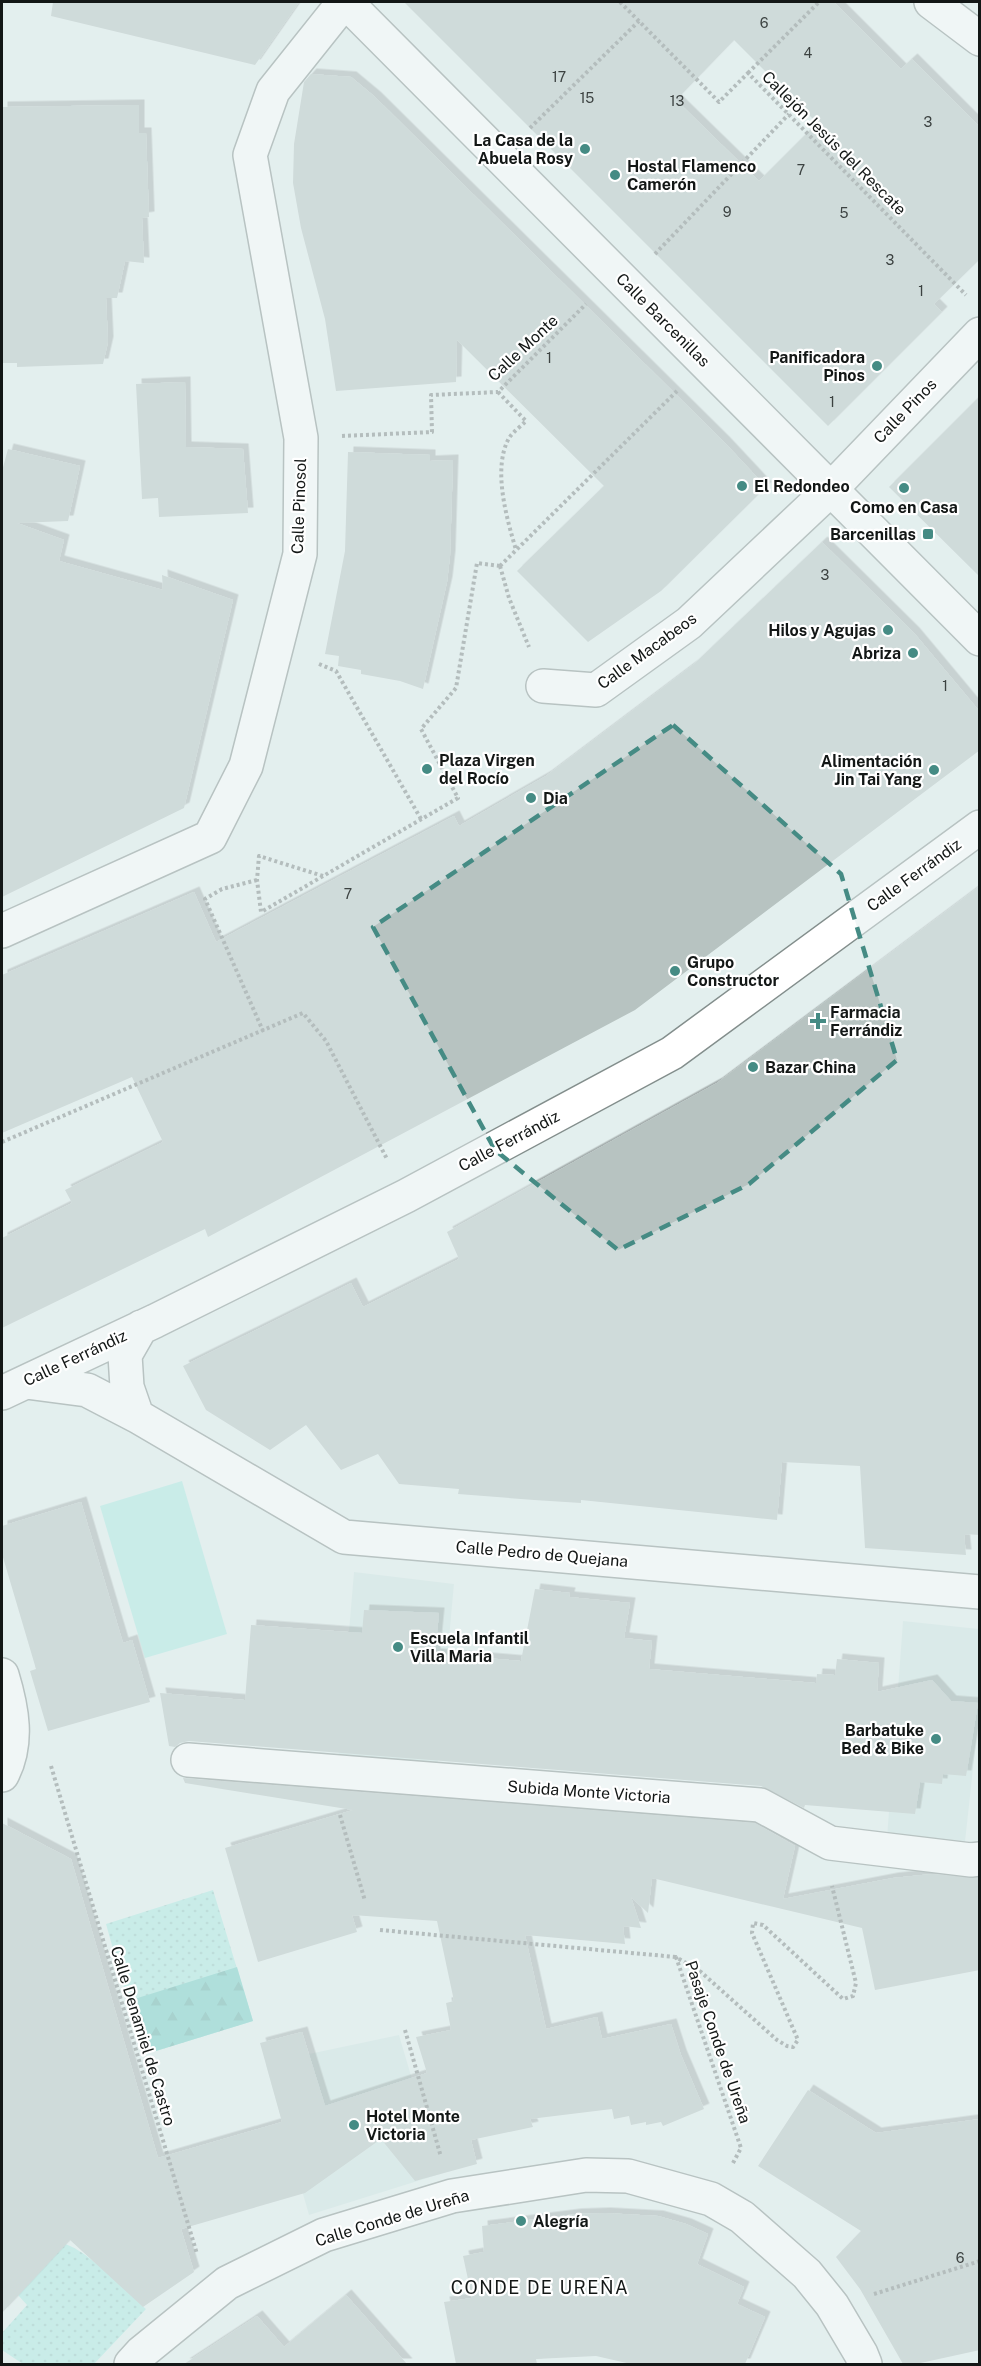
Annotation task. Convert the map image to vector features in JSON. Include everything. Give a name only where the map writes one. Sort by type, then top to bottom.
[{"type":"street","name":"Calle Barcenillas","points":[[345,2],[980,639]]},
{"type":"street","name":"Calle Pinosol","points":[[2,931],[210,837],[246,766],[300,554],[301,438],[250,155],[273,91],[345,2]]},
{"type":"street","points":[[931,2],[980,39]]},
{"type":"street","name":"Calle Pinos","points":[[831,489],[980,334]]},
{"type":"street","name":"Calle Macabeos","points":[[543,686],[596,690],[689,623],[831,489]]},
{"type":"street","name":"Calle Ferrándiz","points":[[14,1387],[406,1196],[672,1053],[980,827]]},
{"type":"street","points":[[137,1416],[127,1387],[125,1355],[141,1327]]},
{"type":"street","name":"Calle Pedro de Quejana","points":[[14,1387],[87,1390],[137,1416],[344,1537],[980,1592]]},
{"type":"street","points":[[2,1675],[10,1702],[13,1736],[2,1775]]},
{"type":"street","name":"Subida Monte Victoria","points":[[188,1760],[760,1805],[830,1843],[971,1860],[980,1859]]},
{"type":"street","name":"Calle Conde de Ureña","points":[[131,2364],[141,2353],[227,2283],[324,2235],[452,2196],[586,2175],[628,2176],[711,2199],[742,2217],[807,2274],[832,2305],[865,2364]]},
{"type":"path","name":"Callejón Jesús del Rescate","points":[[620,2],[719,102],[748,74],[971,300]]},
{"type":"path","points":[[748,74],[819,2]]},
{"type":"path","points":[[500,159],[639,21]]},
{"type":"path","name":"Calle Monte","points":[[357,435],[432,432],[430,395],[498,392],[609,282],[648,261],[789,114]]},
{"type":"path","points":[[500,566],[706,363]]},
{"type":"path","points":[[498,392],[526,421],[509,438],[502,465],[503,501],[516,550]]},
{"type":"path","points":[[323,876],[259,856],[257,880],[261,912],[458,798],[421,729],[456,688],[477,563],[500,566]]},
{"type":"path","points":[[500,566],[509,598],[543,686]]},
{"type":"path","points":[[320,664],[336,671],[421,819]]},
{"type":"path","points":[[257,880],[222,889],[205,900],[263,1030]]},
{"type":"path","points":[[2,1142],[303,1013],[326,1041],[380,1145]]},
{"type":"path","name":"Calle Denamiel de Castro","points":[[63,1810],[198,2258]]},
{"type":"path","points":[[339,1813],[365,1901]]},
{"type":"path","name":"Pasaje Conde de Ureña","points":[[676,1957],[702,1972],[777,2040],[793,2047],[798,2040],[752,1933],[753,1923],[764,1925],[843,1999],[853,1996],[856,1983],[832,1892]]},
{"type":"path","points":[[380,1930],[676,1957]]},
{"type":"path","name":"Pasaje Conde de Ureña","points":[[676,1957],[741,2148],[727,2172]]},
{"type":"path","points":[[405,2030],[452,2196]]},
{"type":"path","points":[[874,2294],[980,2261]]},
{"type":"highlighted area","points":[[673,725],[841,874],[897,1060],[749,1184],[618,1250],[495,1150],[373,927]]},
{"type":"shaded area","points":[[182,1481],[227,1634],[145,1658],[100,1506]]},
{"type":"shaded area","name":"Escuela Infantil Villa Maria","points":[[354,1572],[454,1584],[437,1770],[338,1761]]},
{"type":"shaded area","name":"Barbatuke Bed & Bike","points":[[903,1621],[979,1629],[979,1714],[964,1851],[887,1838]]},
{"type":"shaded area","points":[[213,1890],[253,2021],[143,2055],[106,1924]]},
{"type":"shaded area","name":"Hotel Monte Victoria","points":[[399,2035],[440,2174],[309,2215],[266,2065]]},
{"type":"shaded area","points":[[65,2244],[75,2248],[96,2263],[146,2309],[94,2364],[23,2364],[2,2350],[2,2333],[27,2305],[18,2295]]},
{"type":"green space","points":[[237,1967],[253,2021],[143,2055],[128,2001]]},
{"type":"building","points":[[53,2],[299,2],[255,65],[51,16]]},
{"type":"building","points":[[404,2],[834,2],[901,69],[912,59],[980,127],[980,259],[934,304],[942,312],[828,426]],"holes":[[[734,40],[817,123],[759,181],[676,100]]]},
{"type":"building","points":[[311,74],[351,77],[375,97],[724,442],[766,487],[661,591],[588,642],[517,571],[604,486],[457,340],[456,382],[336,391],[325,319],[301,228],[293,183],[294,144],[304,82]]},
{"type":"building","points":[[139,105],[139,133],[146,133],[149,217],[142,218],[144,263],[125,261],[117,298],[106,298],[108,342],[103,364],[17,367],[17,363],[2,363],[2,107]]},
{"type":"building","points":[[185,382],[186,447],[243,449],[248,513],[159,517],[158,498],[142,499],[136,384]]},
{"type":"building","points":[[980,396],[980,577],[889,487]]},
{"type":"building","points":[[8,449],[80,466],[68,521],[17,523],[64,540],[59,561],[163,590],[162,575],[233,600],[184,808],[2,897],[2,471]]},
{"type":"building","points":[[348,452],[430,455],[430,461],[453,460],[447,582],[423,689],[400,681],[361,674],[361,670],[338,666],[339,656],[325,654],[345,551]]},
{"type":"building","points":[[822,542],[914,633],[980,712],[980,750],[635,1010],[208,1237],[205,1229],[2,1328],[2,1238],[72,1203],[65,1190],[163,1142],[132,1077],[2,1133],[2,975],[194,892],[216,942],[454,816],[459,826],[546,776],[693,665]]},
{"type":"building","points":[[980,886],[980,1535],[964,1534],[966,1555],[865,1548],[860,1466],[782,1462],[777,1520],[581,1500],[581,1503],[458,1494],[459,1489],[399,1484],[378,1454],[341,1470],[306,1425],[270,1450],[206,1410],[183,1366],[351,1283],[363,1307],[459,1259],[447,1232],[717,1083]]},
{"type":"building","points":[[81,1502],[123,1643],[132,1640],[150,1702],[48,1731],[30,1671],[36,1669],[2,1554],[2,1526]]},
{"type":"building","points":[[535,1589],[570,1593],[569,1597],[630,1603],[624,1638],[652,1641],[649,1669],[816,1683],[817,1674],[835,1675],[837,1659],[879,1663],[877,1692],[932,1680],[951,1701],[978,1703],[966,1776],[943,1774],[942,1784],[920,1782],[915,1814],[805,1805],[804,1808],[761,1786],[189,1741],[175,1747],[169,1746],[160,1693],[245,1700],[251,1625],[362,1633],[364,1610],[439,1613],[435,1654],[521,1661]]},
{"type":"building","points":[[183,1778],[755,1823],[795,1846],[783,1899],[893,1878],[932,1874],[980,1878],[980,1970],[875,1990],[862,1928],[652,1878],[648,1913],[631,1897],[641,1928],[623,1926],[625,1944],[525,1935],[546,2029],[597,2017],[602,2039],[671,2024],[681,2055],[704,2109],[663,2126],[661,2122],[631,2125],[629,2116],[614,2119],[612,2109],[530,2119],[533,2127],[471,2140],[477,2164],[415,2181],[381,2139],[305,2193],[181,2229],[194,2272],[143,2307],[70,2240],[2,2313],[2,1823],[71,1859],[158,2158],[282,2122],[260,2043],[302,2032],[325,2106],[427,2073],[416,2037],[451,2030],[446,2003],[454,2001],[437,1921],[352,1915],[357,1932],[258,1962],[225,1848],[353,1810],[185,1783]]},
{"type":"building","points":[[808,2090],[876,2133],[980,2119],[980,2350],[916,2364],[903,2364],[860,2289],[836,2257],[861,2231],[758,2166]]},
{"type":"building","points":[[576,2214],[658,2216],[686,2224],[708,2234],[697,2264],[744,2287],[737,2304],[765,2317],[745,2364],[631,2364],[596,2356],[536,2359],[537,2364],[456,2364],[444,2302],[472,2298],[463,2256],[484,2252],[482,2226]]},
{"type":"building","points":[[346,2295],[407,2364],[184,2364],[257,2316],[284,2347]]},
{"type":"place","name":"La Casa de la Abuela Rosy","points":[[585,149]]},
{"type":"place","name":"Hostal Flamenco Camerón","points":[[615,175]]},
{"type":"place","name":"Panificadora Pinos","points":[[877,366]]},
{"type":"place","name":"El Redondeo","points":[[742,486]]},
{"type":"place","name":"Como en Casa","points":[[904,488]]},
{"type":"place","name":"Barcenillas","points":[[928,534]]},
{"type":"place","name":"Hilos y Agujas","points":[[888,630]]},
{"type":"place","name":"Abriza","points":[[913,653]]},
{"type":"place","name":"Plaza Virgen del Rocío","points":[[427,769]]},
{"type":"place","name":"Alimentación Jin Tai Yang","points":[[934,770]]},
{"type":"place","name":"Dia","points":[[531,798]]},
{"type":"place","name":"Grupo Constructor","points":[[675,971]]},
{"type":"place","name":"Farmacia Ferrándiz","points":[[818,1021]]},
{"type":"place","name":"Bazar China","points":[[753,1067]]},
{"type":"place","name":"Escuela Infantil Villa Maria","points":[[398,1647]]},
{"type":"place","name":"Barbatuke Bed & Bike","points":[[936,1739]]},
{"type":"place","name":"Hotel Monte Victoria","points":[[354,2125]]},
{"type":"place","name":"Alegría","points":[[521,2221]]},
{"type":"district","name":"CONDE DE UREÑA","points":[[540,2287]]}]
